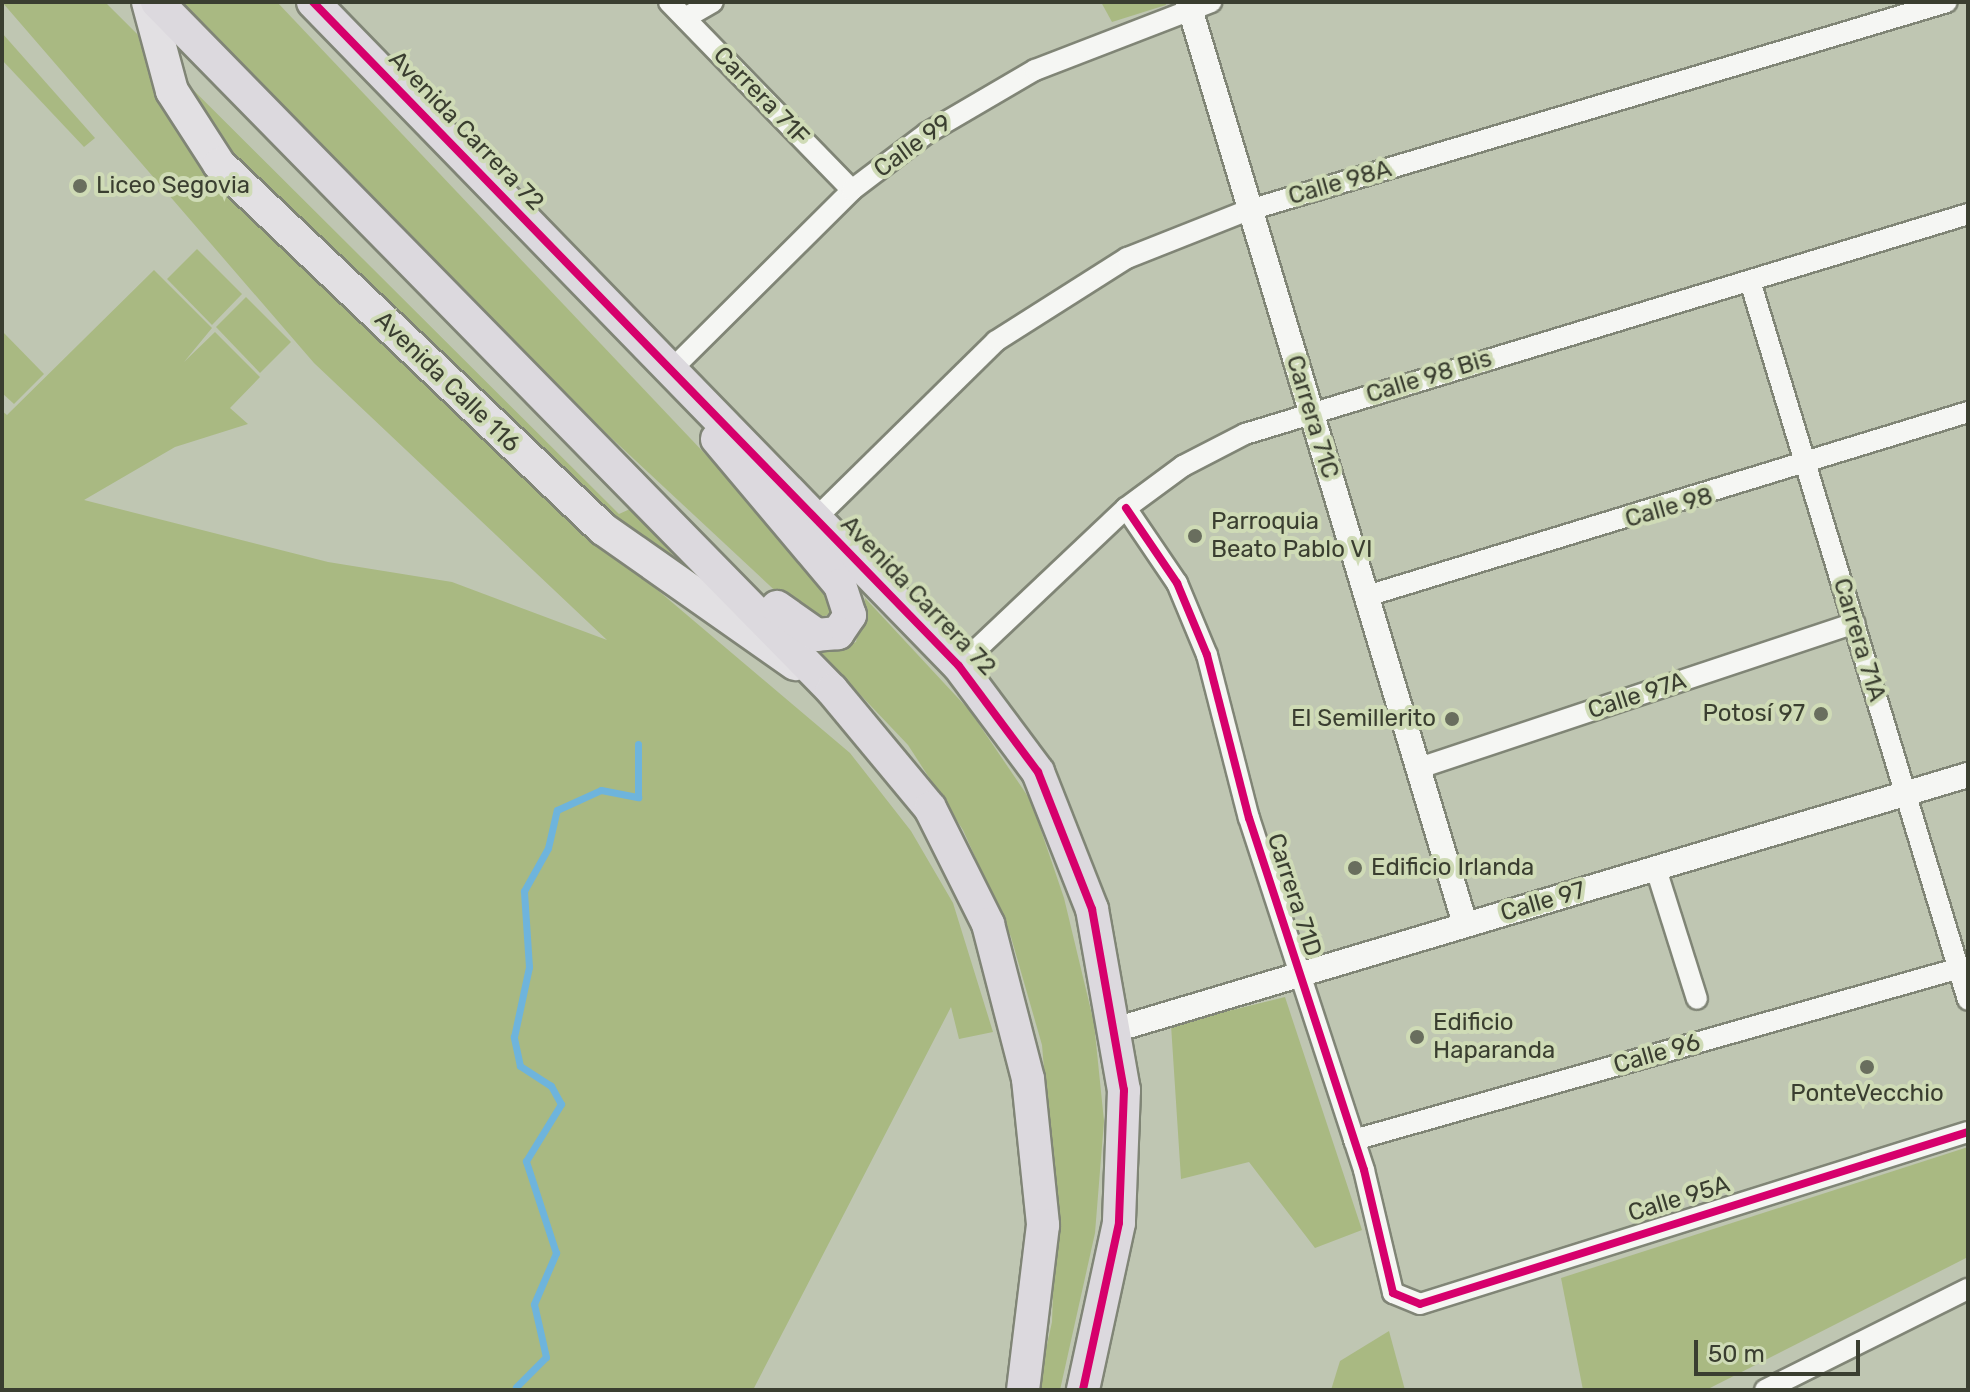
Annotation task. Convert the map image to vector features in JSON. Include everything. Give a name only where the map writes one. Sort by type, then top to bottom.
[{"type":"highway","points":[[157,2],[832,690],[901,769],[952,845],[988,924],[1009,995],[1028,1079],[1043,1225],[1023,1390]]},
{"type":"highway","name":"Avenida Carrera 72","points":[[313,2],[959,666],[1015,735],[1056,810],[1088,894],[1118,1029],[1124,1154],[1119,1223],[1083,1390]]},
{"type":"highway","points":[[660,512],[726,559],[805,633],[827,636],[845,626],[849,601],[840,585],[749,485],[670,371]]},
{"type":"main road","name":"Avenida Calle 116","points":[[148,2],[159,60],[201,142],[403,340],[603,529],[832,690]]},
{"type":"street","name":"Carrera 71F","points":[[669,2],[852,190]]},
{"type":"street","points":[[685,18],[713,2]]},
{"type":"street","name":"Calle 98A","points":[[816,518],[996,341],[1061,295],[1127,258],[1246,211],[1947,2]]},
{"type":"street","name":"Calle 99","points":[[670,371],[852,190],[982,99],[1120,33],[1196,4]]},
{"type":"street","name":"Carrera 71C","points":[[1196,4],[1246,211],[1311,413],[1465,924]]},
{"type":"street","name":"Calle 98 Bis","points":[[959,666],[1126,508],[1183,466],[1311,413],[1968,214]]},
{"type":"street","name":"Carrera 71A","points":[[1750,281],[1968,1000]]},
{"type":"street","name":"Calle 98","points":[[1367,596],[1807,467],[1968,412]]},
{"type":"street","name":"Carrera 71D","points":[[1126,508],[1177,583],[1207,655],[1298,975],[1354,1140],[1391,1288],[1404,1301]]},
{"type":"street","name":"Calle 97A","points":[[1419,768],[1854,623]]},
{"type":"street","name":"Calle 97","points":[[1118,1029],[1968,775]]},
{"type":"street","points":[[1656,869],[1697,999]]},
{"type":"street","name":"Calle 96","points":[[1354,1140],[1960,968]]},
{"type":"street","name":"Calle 95A","points":[[1404,1301],[1420,1304],[1968,1132]]},
{"type":"street","points":[[1765,1390],[1968,1289]]},
{"type":"green space","points":[[2,2],[105,2],[619,514],[630,509],[703,587],[546,463],[405,319],[576,521],[850,753],[911,831],[953,903],[993,1032],[959,1039],[951,1007],[753,1390],[2,1390],[2,411],[7,415],[154,270],[212,328],[184,362],[215,332],[260,377],[230,408],[248,424],[175,447],[84,500],[328,562],[452,582],[607,640],[314,363]]},
{"type":"green space","points":[[178,2],[277,2],[798,552],[835,603],[830,614],[814,620],[798,612],[606,433]]},
{"type":"green space","points":[[1101,2],[1165,2],[1166,5],[1112,22]]},
{"type":"green space","points":[[2,33],[95,138],[84,147],[2,60]]},
{"type":"green space","points":[[197,249],[242,294],[212,325],[167,279]]},
{"type":"green space","points":[[246,297],[291,342],[260,373],[216,327]]},
{"type":"green space","points":[[2,331],[44,374],[14,404],[2,393]]},
{"type":"green space","points":[[865,598],[970,711],[1031,801],[1064,898],[1094,1023],[1104,1121],[1095,1233],[1060,1390],[1037,1390],[1052,1322],[1056,1209],[1042,1045],[1011,937],[963,830],[908,745],[814,646],[832,650],[856,642]]},
{"type":"green space","points":[[1285,997],[1362,1230],[1315,1248],[1249,1162],[1181,1179],[1171,1025]]},
{"type":"green space","points":[[1968,1147],[1968,1257],[1706,1390],[1583,1390],[1561,1278]]},
{"type":"green space","points":[[1389,1331],[1405,1390],[1331,1390],[1340,1361]]},
{"type":"waterway","points":[[516,1387],[546,1357],[534,1304],[556,1253],[526,1161],[561,1104],[551,1086],[520,1066],[514,1037],[529,967],[524,891],[548,848],[557,810],[601,790],[638,797],[638,744]]},
{"type":"cycle path","points":[[313,2],[959,666],[1038,772],[1092,909],[1124,1090],[1119,1223],[1083,1390]]},
{"type":"cycle path","points":[[1126,508],[1177,583],[1207,655],[1249,818],[1364,1170],[1393,1293],[1420,1304],[1968,1132]]},
{"type":"place","name":"Liceo Segovia","points":[[80,186]]},
{"type":"place","name":"Parroquia Beato Pablo VI","points":[[1195,536]]},
{"type":"place","name":"Potosí 97","points":[[1821,714]]},
{"type":"place","name":"El Semillerito","points":[[1452,719]]},
{"type":"place","name":"Edificio Irlanda","points":[[1355,868]]},
{"type":"place","name":"Edificio Haparanda","points":[[1417,1037]]},
{"type":"place","name":"PonteVecchio","points":[[1867,1067]]}]
